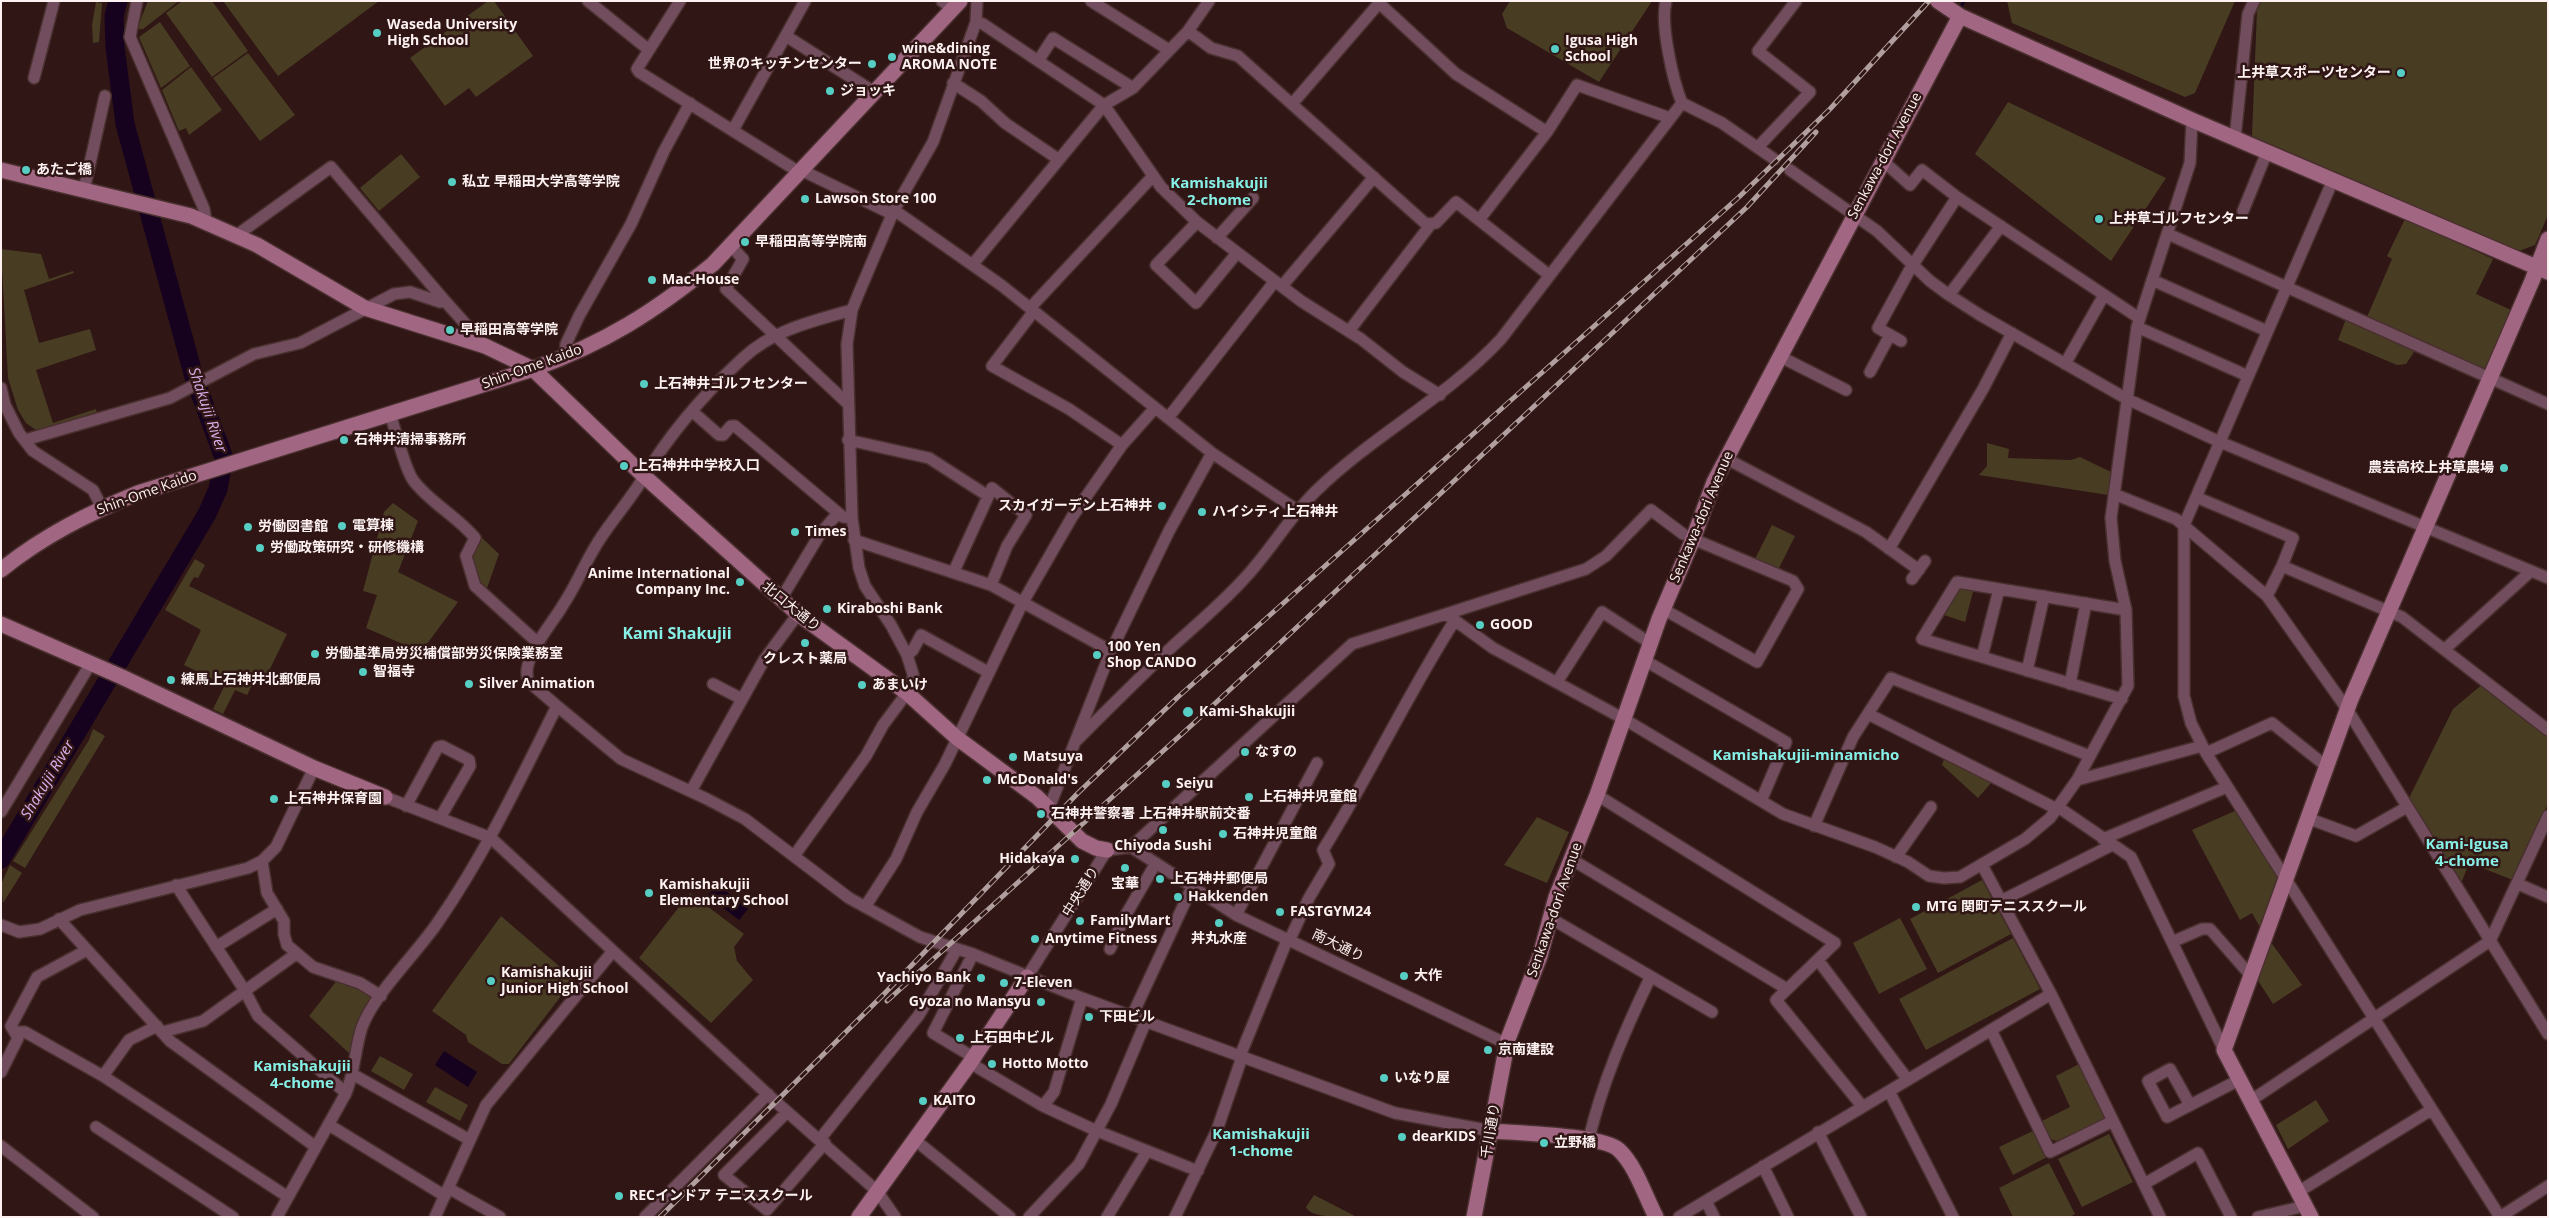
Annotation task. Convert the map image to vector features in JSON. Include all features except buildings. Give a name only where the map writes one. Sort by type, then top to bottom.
[{"type":"street","points":[[34,78],[54,1]]},
{"type":"street","points":[[137,1],[130,38],[204,209],[206,222]]},
{"type":"street","points":[[588,1],[649,50]]},
{"type":"street","points":[[680,1],[637,69],[639,72],[800,171],[893,212],[973,264],[1212,453],[1297,510]]},
{"type":"street","points":[[733,130],[805,1]]},
{"type":"street","points":[[794,856],[866,756],[883,725],[913,685],[907,655],[861,577],[852,518],[848,440],[847,344],[852,310],[893,212],[933,142],[976,22],[977,1]]},
{"type":"street","points":[[1091,1],[1169,50]]},
{"type":"street","points":[[973,264],[1104,105],[1133,88],[1188,31],[1209,1]]},
{"type":"street","points":[[1666,1],[1665,13],[1668,43],[1675,85],[1682,103],[1722,123],[1774,159]]},
{"type":"street","points":[[1758,148],[1810,92],[1758,50],[1796,1]]},
{"type":"street","points":[[1938,1],[1960,16],[2192,120],[2542,270]]},
{"type":"street","points":[[2235,138],[2248,14],[2254,1]]},
{"type":"street","points":[[1292,104],[1380,2],[1456,74],[1547,132]]},
{"type":"street","name":"Shin-Ome Kaido","points":[[1,570],[49,536],[102,508],[175,481],[253,458],[565,358],[644,317],[707,269],[874,92],[952,4]]},
{"type":"street","name":"Senkawa-dori Avenue","points":[[1507,1044],[1540,956],[1556,897],[1597,795],[1688,536],[1725,458],[1960,16]]},
{"type":"street","points":[[976,22],[983,24],[1104,105],[1161,188],[1196,222],[1278,284],[1349,331],[1402,372],[1440,395]]},
{"type":"street","points":[[1188,31],[1211,48],[1238,56],[1426,224],[1436,223],[1456,202],[1550,274]]},
{"type":"street","points":[[786,36],[874,92]]},
{"type":"street","points":[[1038,61],[1053,38],[1133,88]]},
{"type":"street","points":[[953,83],[981,101],[1005,123],[1058,159]]},
{"type":"street","points":[[1479,220],[1547,132],[1577,85],[1670,118]]},
{"type":"street","points":[[84,190],[105,96]]},
{"type":"street","points":[[565,358],[566,344],[626,232],[664,151],[690,103]]},
{"type":"street","points":[[1077,740],[1146,671],[1244,580],[1297,510],[1361,451],[1440,395],[1483,358],[1500,339],[1682,103]]},
{"type":"street","points":[[1450,617],[1493,648],[1624,719],[1783,814],[1874,847],[1929,876],[1944,878],[1960,877],[2025,839],[2058,808],[2077,780],[2128,686],[2126,610],[2115,561],[2111,518],[2138,323],[2190,163],[2192,120]]},
{"type":"street","points":[[2242,211],[2267,152]]},
{"type":"street","points":[[1883,161],[1910,185],[1922,170],[1957,197],[2104,295],[2138,323],[2248,376]]},
{"type":"street","points":[[238,235],[332,166],[485,346]]},
{"type":"street","name":"北口大通り","points":[[1,170],[158,206],[206,222],[238,235],[365,308],[485,346],[533,369],[644,476],[717,539],[781,600],[907,693],[957,738],[1049,808],[1065,825]]},
{"type":"street","points":[[1790,170],[1877,232],[1949,295],[2127,399],[2220,442],[2548,578]]},
{"type":"street","points":[[1122,445],[1068,409],[992,366],[1032,310],[1153,176]]},
{"type":"street","points":[[1168,418],[1278,284],[1374,177]]},
{"type":"street","points":[[2333,180],[2184,525],[2184,696],[2191,723],[2204,750],[2500,1217],[2548,1186]]},
{"type":"street","points":[[1901,341],[1878,328],[1914,265],[1957,197]]},
{"type":"street","points":[[1217,238],[1253,198]]},
{"type":"street","points":[[1196,222],[1156,265],[1196,303],[1237,253]]},
{"type":"street","points":[[1349,331],[1431,224]]},
{"type":"street","points":[[1949,295],[2001,226]]},
{"type":"street","points":[[2168,234],[2548,404]]},
{"type":"street","points":[[2224,1050],[2347,709],[2489,378],[2542,270],[2548,239]]},
{"type":"street","points":[[730,245],[743,259],[726,289],[848,403]]},
{"type":"street","points":[[2152,280],[2267,331]]},
{"type":"street","points":[[26,440],[170,398],[254,354],[300,343],[394,294],[410,292],[440,302],[445,301]]},
{"type":"street","points":[[2065,364],[2104,295]]},
{"type":"street","points":[[852,310],[776,334],[743,358],[693,412],[644,476],[600,539],[564,605],[538,642],[529,662],[527,678],[557,706],[621,759],[691,791],[748,821],[849,898],[920,937],[973,954],[1082,998],[1395,1113],[1492,1132],[1589,1140],[1619,1149],[1628,1161],[1656,1217]]},
{"type":"street","points":[[1889,549],[1983,390],[2012,333]]},
{"type":"street","points":[[1870,372],[1890,335]]},
{"type":"street","points":[[1779,356],[1846,390]]},
{"type":"street","points":[[1,388],[5,405],[26,440],[41,458],[93,490],[102,508]]},
{"type":"street","points":[[865,907],[896,859],[917,812],[957,738],[1023,602],[1072,517],[1122,445],[1140,428],[1155,408]]},
{"type":"street","points":[[693,412],[719,435],[723,435],[731,426],[735,426],[843,517],[852,518]]},
{"type":"street","points":[[390,414],[411,478],[420,489],[461,522],[475,538],[466,556],[475,586],[538,642]]},
{"type":"street","points":[[848,440],[929,458],[988,496]]},
{"type":"street","points":[[1049,808],[1111,651],[1169,531],[1212,453]]},
{"type":"street","points":[[1725,458],[1866,532],[1919,570]]},
{"type":"street","points":[[954,571],[992,488],[1026,515],[1006,546],[991,585]]},
{"type":"street","points":[[2114,494],[2176,519],[2267,596],[2347,709],[2548,1034]]},
{"type":"street","points":[[2196,497],[2293,538],[2267,596]]},
{"type":"street","points":[[1107,850],[1132,846],[1352,644],[1450,617],[1586,569],[1606,556],[1651,510],[1688,536],[1793,581],[1798,589],[1757,662],[1663,609]]},
{"type":"street","points":[[781,600],[820,534],[838,513]]},
{"type":"street","points":[[854,540],[954,571],[991,585],[1111,651]]},
{"type":"street","points":[[2282,566],[2402,617],[2548,730]]},
{"type":"street","points":[[2445,649],[2532,571]]},
{"type":"street","points":[[2122,700],[1922,639],[1957,582],[2126,610]]},
{"type":"street","points":[[1982,658],[1999,589]]},
{"type":"street","points":[[2027,671],[2044,596]]},
{"type":"street","points":[[2070,684],[2086,603]]},
{"type":"street","points":[[1556,682],[1602,612],[1650,643]]},
{"type":"street","points":[[691,791],[764,660],[798,614]]},
{"type":"street","points":[[1175,1217],[1217,1130],[1241,1057],[1289,939],[1309,898],[1329,864],[1323,850],[1356,797],[1450,617]]},
{"type":"street","points":[[1,624],[119,676],[314,768],[406,806],[491,838],[768,1094],[878,1191],[895,1217]]},
{"type":"street","points":[[907,655],[913,650],[921,636],[988,672]]},
{"type":"street","points":[[1644,660],[1786,742],[1761,801]]},
{"type":"street","points":[[1,812],[97,666]]},
{"type":"street","points":[[1814,826],[1853,737],[1891,678],[2090,756]]},
{"type":"street","points":[[714,684],[742,699]]},
{"type":"street","points":[[276,1217],[346,1093],[354,1075],[362,1026],[381,996],[438,922],[491,838],[557,706]]},
{"type":"street","points":[[1868,714],[2058,808],[2131,857],[2224,1050],[2308,1211],[2258,1217]]},
{"type":"street","points":[[2077,780],[2204,750],[2272,723],[2326,766]]},
{"type":"street","points":[[406,806],[438,747],[442,746],[469,760],[470,766],[440,818]]},
{"type":"street","points":[[1236,915],[1317,763]]},
{"type":"street","points":[[1,925],[20,932],[40,929],[80,910],[248,868],[262,861],[276,847],[314,768]]},
{"type":"street","points":[[2001,901],[2108,842],[2227,787]]},
{"type":"street","points":[[1597,795],[1831,938],[1835,943],[1776,1000],[1862,1106]]},
{"type":"street","points":[[1896,857],[1931,807]]},
{"type":"street","points":[[2307,818],[2356,836],[2407,807]]},
{"type":"street","points":[[2250,1101],[2490,941],[2548,816]]},
{"type":"street","name":"中央通り","points":[[1027,977],[1107,850],[1096,848],[1082,841],[1065,825]]},
{"type":"street","name":"南大通り","points":[[1132,846],[1236,915],[1507,1044]]},
{"type":"street","points":[[1571,859],[1788,990]]},
{"type":"street","points":[[262,861],[266,893],[284,921],[284,934],[287,945],[313,967],[360,983],[381,996]]},
{"type":"street","points":[[1110,949],[1124,918],[1156,863]]},
{"type":"street","points":[[1982,865],[2051,994],[2160,1217]]},
{"type":"street","points":[[2518,884],[2548,897]]},
{"type":"street","points":[[176,885],[245,991],[258,1016],[346,1093]]},
{"type":"street","points":[[1132,1016],[1192,887]]},
{"type":"street","points":[[216,948],[278,909]]},
{"type":"street","points":[[1550,918],[1650,978],[1712,1012]]},
{"type":"street","points":[[59,920],[170,1041],[316,1147]]},
{"type":"street","points":[[2172,942],[2202,928],[2210,929],[2251,976]]},
{"type":"street","points":[[788,1112],[724,1175],[767,1210],[919,1015],[957,949]]},
{"type":"street","points":[[1,1072],[18,1038],[11,1026],[37,977],[87,950]]},
{"type":"street","points":[[435,1217],[486,1104],[613,951]]},
{"type":"street","points":[[103,1076],[129,1040],[160,1029],[203,1020],[296,954]]},
{"type":"street","points":[[973,954],[932,1033],[1043,1106],[1097,1131],[1198,1171]]},
{"type":"street","points":[[1818,960],[1908,1080]]},
{"type":"street","points":[[859,1217],[972,1060],[1027,977]]},
{"type":"street","points":[[1589,1140],[1602,1092],[1632,1015],[1650,978]]},
{"type":"street","points":[[1678,1217],[2051,994]]},
{"type":"street","points":[[1043,1106],[1054,1092],[1082,998]]},
{"type":"street","points":[[1029,1217],[1079,1164],[1111,1104],[1146,1021]]},
{"type":"street","points":[[1991,1030],[2050,1152],[2113,1121]]},
{"type":"street","points":[[15,1032],[25,1032],[103,1076],[288,1197]]},
{"type":"street","name":"千川通り","points":[[1474,1217],[1492,1132],[1499,1075],[1507,1044]]},
{"type":"street","points":[[354,1075],[470,1140]]},
{"type":"street","points":[[2190,1105],[2239,1080]]},
{"type":"street","points":[[1889,1091],[1953,1217]]},
{"type":"street","points":[[645,1217],[768,1094]]},
{"type":"street","points":[[2298,1192],[2431,1110]]},
{"type":"street","points":[[329,1125],[446,1192],[500,1217]]},
{"type":"street","points":[[96,1126],[233,1217]]},
{"type":"street","points":[[1818,1132],[1861,1217]]},
{"type":"street","points":[[915,1140],[1010,1217]]},
{"type":"street","points":[[1,1146],[93,1217]]},
{"type":"street","points":[[1107,1217],[1146,1151]]},
{"type":"street","points":[[2144,1184],[2198,1153],[2231,1217]]},
{"type":"street","points":[[1763,1166],[1788,1217]]},
{"type":"street","points":[[1706,1201],[1714,1217]]},
{"type":"shaded area","points":[[148,1],[179,1],[143,29],[137,29]]},
{"type":"shaded area","points":[[182,1],[212,1],[248,51],[212,77],[166,13]]},
{"type":"shaded area","points":[[223,1],[379,1],[278,76]]},
{"type":"shaded area","points":[[488,1],[494,1],[533,56],[476,97],[469,88],[445,106],[410,58]]},
{"type":"shaded area","points":[[1510,1],[1652,1],[1599,82],[1507,28],[1502,14]]},
{"type":"shaded area","points":[[2007,1],[2235,1],[2195,93],[2185,97],[2012,23]]},
{"type":"shaded area","name":"上井草スポーツセンター","points":[[2261,1],[2548,1],[2548,215],[2535,245],[2519,251],[2252,136],[2257,10]]},
{"type":"shaded area","points":[[96,2],[102,3],[99,42],[93,43],[92,25]]},
{"type":"shaded area","points":[[160,22],[190,66],[161,88],[139,37]]},
{"type":"shaded area","points":[[248,53],[295,115],[260,141],[213,78]]},
{"type":"shaded area","points":[[191,67],[222,110],[189,135],[186,128],[179,131],[162,90]]},
{"type":"shaded area","name":"上井草ゴルフセンター","points":[[2008,102],[2166,178],[2111,261],[1975,154]]},
{"type":"shaded area","points":[[401,154],[420,177],[379,211],[360,188]]},
{"type":"shaded area","points":[[2405,219],[2493,259],[2476,294],[2513,311],[2489,368],[2481,370],[2367,317],[2392,259],[2387,256]]},
{"type":"shaded area","points":[[1,249],[41,254],[49,279],[73,271],[74,273],[24,290],[39,343],[90,329],[96,350],[36,370],[53,423],[96,409],[97,413],[49,429],[36,430],[26,423],[18,410],[8,378]]},
{"type":"shaded area","points":[[2346,319],[2416,349],[2406,364],[2397,365],[2338,340]]},
{"type":"shaded area","points":[[1987,443],[2009,449],[2008,458],[2071,460],[2080,457],[2111,472],[2108,495],[1979,475],[1987,466]]},
{"type":"shaded area","points":[[393,503],[418,521],[398,572],[458,602],[421,652],[366,628],[377,595],[363,591],[384,512]]},
{"type":"shaded area","points":[[1772,525],[1795,536],[1778,570],[1755,559]]},
{"type":"shaded area","points":[[480,536],[499,554],[486,591],[482,587],[470,555]]},
{"type":"shaded area","points":[[195,559],[205,565],[198,578],[194,577],[189,586],[287,634],[265,679],[257,675],[247,695],[235,690],[223,714],[213,709],[225,685],[184,665],[201,630],[165,610]]},
{"type":"shaded area","points":[[1958,585],[1974,588],[1965,622],[1941,614]]},
{"type":"shaded area","points":[[2484,683],[2493,696],[2548,735],[2548,804],[2513,880],[2472,864],[2468,866],[2462,881],[2459,881],[2409,798],[2453,709]]},
{"type":"shaded area","points":[[93,729],[105,736],[25,868],[13,861],[89,740]]},
{"type":"shaded area","points":[[1944,759],[1991,783],[1978,798],[1942,765]]},
{"type":"shaded area","points":[[2237,810],[2279,878],[2261,929],[2252,913],[2240,920],[2192,830]]},
{"type":"shaded area","points":[[1537,817],[1569,832],[1547,883],[1504,865]]},
{"type":"shaded area","points":[[10,865],[22,873],[3,903],[1,884]]},
{"type":"shaded area","points":[[1982,880],[2011,934],[1938,973],[1910,919]]},
{"type":"shaded area","points":[[717,884],[748,909],[739,920],[708,896]]},
{"type":"shaded area","points":[[690,893],[744,934],[734,947],[737,961],[753,980],[711,1023],[639,958]]},
{"type":"shaded area","points":[[501,916],[574,979],[509,1064],[502,1064],[468,1042],[466,1035],[432,1011]]},
{"type":"shaded area","points":[[1900,918],[1927,969],[1879,994],[1853,943]]},
{"type":"shaded area","points":[[2013,938],[2040,989],[1926,1050],[1899,999]]},
{"type":"shaded area","points":[[2270,941],[2302,985],[2273,1004],[2257,979]]},
{"type":"shaded area","points":[[338,979],[374,996],[356,1025],[350,1054],[309,1016]]},
{"type":"shaded area","points":[[444,1051],[477,1072],[468,1087],[435,1065]]},
{"type":"shaded area","points":[[380,1056],[413,1074],[404,1090],[371,1071]]},
{"type":"shaded area","points":[[2081,1063],[2106,1115],[2104,1120],[2056,1141],[2050,1139],[2042,1121],[2070,1107],[2056,1076]]},
{"type":"shaded area","points":[[435,1087],[468,1105],[460,1121],[426,1102]]},
{"type":"shaded area","points":[[2316,1100],[2329,1121],[2288,1149],[2276,1125]]},
{"type":"shaded area","points":[[2033,1131],[2047,1157],[2013,1175],[1999,1147]]},
{"type":"shaded area","points":[[2109,1134],[2133,1182],[2082,1207],[2058,1159]]},
{"type":"shaded area","points":[[2049,1163],[2075,1214],[2070,1217],[2013,1217],[1999,1188]]},
{"type":"shaded area","points":[[1314,1195],[1355,1217],[1327,1216],[1309,1211],[1306,1207]]},
{"type":"waterway","name":"Shakujii River","points":[[1,859],[207,514],[218,489],[224,458],[194,377],[125,124],[115,47],[114,16],[118,1]]},
{"type":"waterway","points":[[1960,9],[1964,1]]},
{"type":"railway","points":[[660,1217],[883,995],[1078,793],[1178,697],[1739,197],[1830,109],[1929,1]]},
{"type":"railway","points":[[887,1001],[1194,723],[1512,427],[1747,207],[1816,132]]},
{"type":"place","name":"Waseda University High School","points":[[377,33]]},
{"type":"place","name":"Igusa High School","points":[[1555,49]]},
{"type":"place","name":"wine&dining AROMA NOTE","points":[[892,57]]},
{"type":"place","name":"世界のキッチンセンター","points":[[872,64]]},
{"type":"place","name":"上井草スポーツセンター","points":[[2401,73]]},
{"type":"place","name":"ジョッキ","points":[[830,91]]},
{"type":"place","name":"あたご橋","points":[[26,170]]},
{"type":"place","name":"私立 早稲田大学高等学院","points":[[452,182]]},
{"type":"place","name":"Lawson Store 100","points":[[805,199]]},
{"type":"place","name":"上井草ゴルフセンター","points":[[2099,219]]},
{"type":"place","name":"早稲田高等学院南","points":[[745,242]]},
{"type":"place","name":"Mac-House","points":[[652,280]]},
{"type":"place","name":"早稲田高等学院","points":[[450,330]]},
{"type":"place","name":"上石神井ゴルフセンター","points":[[644,384]]},
{"type":"place","name":"石神井清掃事務所","points":[[344,440]]},
{"type":"place","name":"上石神井中学校入口","points":[[624,466]]},
{"type":"place","name":"農芸高校上井草農場","points":[[2504,468]]},
{"type":"place","name":"スカイガーデン上石神井","points":[[1162,506]]},
{"type":"place","name":"ハイシティ上石神井","points":[[1202,512]]},
{"type":"place","name":"電算棟","points":[[342,526]]},
{"type":"place","name":"労働図書館","points":[[248,527]]},
{"type":"place","name":"Times","points":[[795,532]]},
{"type":"place","name":"労働政策研究・研修機構","points":[[260,548]]},
{"type":"place","name":"Anime International Company Inc.","points":[[740,582]]},
{"type":"place","name":"Kiraboshi Bank","points":[[827,609]]},
{"type":"place","name":"GOOD","points":[[1480,625]]},
{"type":"place","name":"クレスト薬局","points":[[805,643]]},
{"type":"place","name":"労働基準局労災補償部労災保険業務室","points":[[315,654]]},
{"type":"place","name":"100 Yen Shop CANDO","points":[[1097,655]]},
{"type":"place","name":"智福寺","points":[[363,672]]},
{"type":"place","name":"練馬上石神井北郵便局","points":[[171,680]]},
{"type":"place","name":"Silver Animation","points":[[469,684]]},
{"type":"place","name":"あまいけ","points":[[862,685]]},
{"type":"place","name":"Kami-Shakujii","points":[[1188,712]]},
{"type":"place","name":"なすの","points":[[1245,752]]},
{"type":"place","name":"Matsuya","points":[[1013,757]]},
{"type":"place","name":"McDonald's","points":[[987,780]]},
{"type":"place","name":"Seiyu","points":[[1166,784]]},
{"type":"place","name":"上石神井児童館","points":[[1249,797]]},
{"type":"place","name":"上石神井保育園","points":[[274,799]]},
{"type":"place","name":"石神井警察署 上石神井駅前交番","points":[[1041,814]]},
{"type":"place","name":"Chiyoda Sushi","points":[[1163,830]]},
{"type":"place","name":"石神井児童館","points":[[1223,834]]},
{"type":"place","name":"Hidakaya","points":[[1075,859]]},
{"type":"place","name":"宝華","points":[[1125,868]]},
{"type":"place","name":"上石神井郵便局","points":[[1160,879]]},
{"type":"place","name":"Kamishakujii Elementary School","points":[[649,893]]},
{"type":"place","name":"Hakkenden","points":[[1178,897]]},
{"type":"place","name":"MTG 関町テニススクール","points":[[1916,907]]},
{"type":"place","name":"FASTGYM24","points":[[1280,912]]},
{"type":"place","name":"FamilyMart","points":[[1080,921]]},
{"type":"place","name":"丼丸水産","points":[[1219,923]]},
{"type":"place","name":"Anytime Fitness","points":[[1035,939]]},
{"type":"place","name":"大作","points":[[1404,976]]},
{"type":"place","name":"Yachiyo Bank","points":[[981,978]]},
{"type":"place","name":"Kamishakujii Junior High School","points":[[491,981]]},
{"type":"place","name":"7-Eleven","points":[[1004,983]]},
{"type":"place","name":"Gyoza no Mansyu","points":[[1041,1002]]},
{"type":"place","name":"下田ビル","points":[[1089,1017]]},
{"type":"place","name":"上石田中ビル","points":[[960,1038]]},
{"type":"place","name":"京南建設","points":[[1488,1050]]},
{"type":"place","name":"Hotto Motto","points":[[992,1064]]},
{"type":"place","name":"いなり屋","points":[[1384,1078]]},
{"type":"place","name":"KAITO","points":[[923,1101]]},
{"type":"place","name":"dearKIDS","points":[[1402,1137]]},
{"type":"place","name":"立野橋","points":[[1544,1143]]},
{"type":"place","name":"RECインドア テニススクール","points":[[619,1196]]},
{"type":"district","name":"Kamishakujii 2-chome","points":[[1219,192]]},
{"type":"district","name":"Kami Shakujii","points":[[677,634]]},
{"type":"district","name":"Kamishakujii-minamicho","points":[[1806,756]]},
{"type":"district","name":"Kami-Igusa 4-chome","points":[[2467,854]]},
{"type":"district","name":"Kamishakujii 4-chome","points":[[302,1076]]},
{"type":"district","name":"Kamishakujii 1-chome","points":[[1261,1144]]}]
